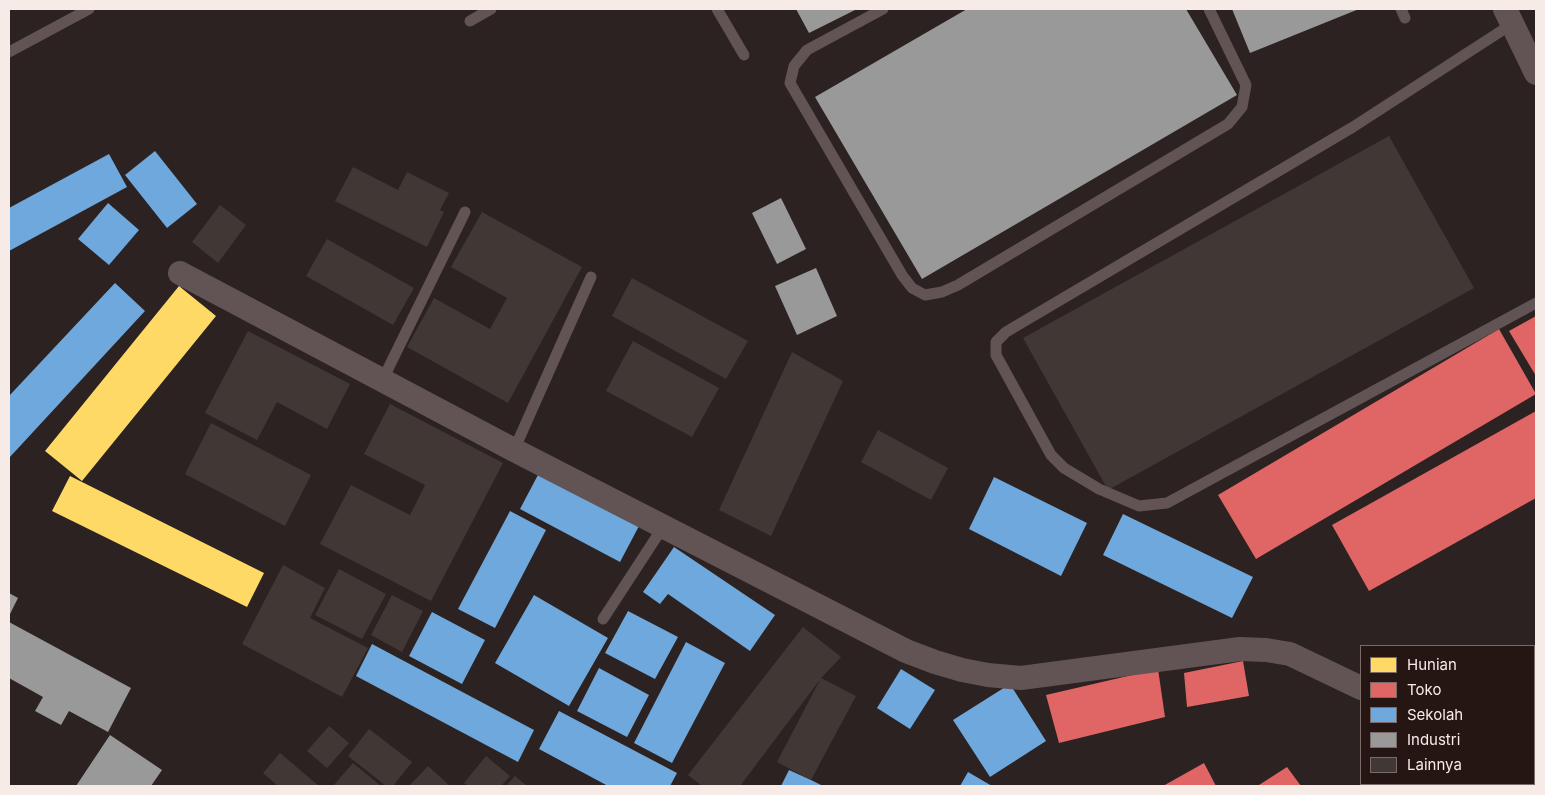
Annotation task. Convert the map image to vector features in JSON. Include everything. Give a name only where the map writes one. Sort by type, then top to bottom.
[{"type":"street","points":[[1509,16],[1536,73]]},
{"type":"street","points":[[180,273],[514,450],[906,651],[962,670],[1021,678],[1240,649],[1266,650],[1290,654],[1360,688]]},
{"type":"lane","points":[[9,52],[89,9]]},
{"type":"lane","points":[[470,21],[491,9]]},
{"type":"lane","points":[[717,9],[744,55]]},
{"type":"lane","points":[[883,9],[807,50],[794,66],[790,83],[902,275],[912,288],[925,295],[942,292],[958,285],[1228,124],[1242,107],[1246,85],[1209,9]]},
{"type":"lane","points":[[1509,16],[1353,127],[1006,332],[996,342],[996,355],[1051,455],[1064,468],[1099,489],[1139,506],[1167,503],[1536,303]]},
{"type":"lane","points":[[382,381],[465,212]]},
{"type":"lane","points":[[514,450],[591,277]]},
{"type":"lane","points":[[603,619],[663,526]]},
{"type":"building: Hunian","points":[[179,286],[216,316],[82,481],[45,451]]},
{"type":"building: Hunian","points":[[70,476],[264,573],[247,607],[52,511]]},
{"type":"building: Toko","points":[[1536,316],[1536,376],[1509,331]]},
{"type":"building: Toko","points":[[1499,329],[1536,394],[1256,559],[1218,495]]},
{"type":"building: Toko","points":[[1536,411],[1536,498],[1369,591],[1332,525]]},
{"type":"building: Toko","points":[[1243,661],[1249,696],[1187,707],[1184,673]]},
{"type":"building: Toko","points":[[1158,669],[1165,717],[1059,743],[1046,695]]},
{"type":"building: Toko","points":[[1204,763],[1216,786],[1163,786]]},
{"type":"building: Toko","points":[[1287,767],[1301,786],[1259,785]]},
{"type":"building: Sekolah","points":[[155,151],[197,204],[167,228],[125,175]]},
{"type":"building: Sekolah","points":[[109,154],[127,187],[9,251],[9,208]]},
{"type":"building: Sekolah","points":[[108,203],[139,230],[109,265],[78,239]]},
{"type":"building: Sekolah","points":[[115,283],[145,311],[9,458],[9,396]]},
{"type":"building: Sekolah","points":[[539,473],[639,526],[620,562],[520,509]]},
{"type":"building: Sekolah","points":[[994,477],[1087,523],[1061,576],[969,529]]},
{"type":"building: Sekolah","points":[[510,511],[546,530],[495,628],[458,609]]},
{"type":"building: Sekolah","points":[[1123,514],[1253,577],[1232,618],[1103,555]]},
{"type":"building: Sekolah","points":[[674,547],[775,615],[750,651],[668,594],[660,604],[643,592]]},
{"type":"building: Sekolah","points":[[534,595],[608,638],[569,706],[495,663]]},
{"type":"building: Sekolah","points":[[628,611],[678,637],[655,679],[605,653]]},
{"type":"building: Sekolah","points":[[432,612],[485,640],[462,684],[409,656]]},
{"type":"building: Sekolah","points":[[686,642],[725,663],[672,763],[634,743]]},
{"type":"building: Sekolah","points":[[372,644],[534,730],[518,762],[356,676]]},
{"type":"building: Sekolah","points":[[599,668],[649,695],[627,737],[577,711]]},
{"type":"building: Sekolah","points":[[901,669],[935,690],[910,729],[877,708]]},
{"type":"building: Sekolah","points":[[1010,684],[1046,741],[990,777],[953,720]]},
{"type":"building: Sekolah","points":[[559,711],[677,773],[670,786],[608,786],[539,749]]},
{"type":"building: Sekolah","points":[[789,770],[811,780],[823,786],[781,786]]},
{"type":"building: Sekolah","points":[[968,772],[992,786],[960,786]]},
{"type":"building: Industri","points":[[796,9],[857,9],[809,33]]},
{"type":"building: Industri","points":[[967,9],[1186,9],[1237,95],[922,279],[815,97]]},
{"type":"building: Industri","points":[[1232,9],[1359,9],[1250,53]]},
{"type":"building: Industri","points":[[781,198],[806,249],[777,264],[752,213]]},
{"type":"building: Industri","points":[[816,268],[837,316],[797,335],[775,286]]},
{"type":"building: Industri","points":[[9,593],[18,598],[9,616]]},
{"type":"building: Industri","points":[[9,622],[131,688],[108,732],[69,711],[61,725],[35,711],[43,697],[9,678]]},
{"type":"building: Industri","points":[[110,735],[162,770],[151,786],[76,786]]},
{"type":"building: Lainnya","points":[[1389,136],[1474,288],[1108,490],[1023,338]]},
{"type":"building: Lainnya","points":[[353,167],[398,190],[407,172],[449,193],[440,210],[444,212],[427,247],[335,201]]},
{"type":"building: Lainnya","points":[[220,205],[246,225],[218,263],[192,242]]},
{"type":"building: Lainnya","points":[[482,212],[582,267],[508,403],[407,347],[434,298],[490,329],[507,298],[451,267]]},
{"type":"building: Lainnya","points":[[327,239],[414,288],[393,325],[306,276]]},
{"type":"building: Lainnya","points":[[632,278],[748,341],[726,379],[612,316]]},
{"type":"building: Lainnya","points":[[248,331],[350,384],[327,429],[277,402],[257,440],[205,413]]},
{"type":"building: Lainnya","points":[[633,341],[719,388],[692,437],[606,391]]},
{"type":"building: Lainnya","points":[[792,352],[843,381],[771,536],[719,510]]},
{"type":"building: Lainnya","points":[[390,404],[503,463],[431,601],[320,544],[351,485],[410,515],[425,485],[364,454]]},
{"type":"building: Lainnya","points":[[211,423],[311,475],[285,526],[185,474]]},
{"type":"building: Lainnya","points":[[878,430],[948,468],[931,500],[861,462]]},
{"type":"building: Lainnya","points":[[283,565],[325,588],[310,618],[368,648],[342,697],[242,644]]},
{"type":"building: Lainnya","points":[[339,569],[386,594],[362,639],[315,615]]},
{"type":"building: Lainnya","points":[[392,595],[423,611],[402,652],[371,635]]},
{"type":"building: Lainnya","points":[[803,627],[841,657],[822,677],[740,786],[702,786],[688,775]]},
{"type":"building: Lainnya","points":[[821,678],[856,696],[811,780],[777,762]]},
{"type":"building: Lainnya","points":[[329,726],[349,743],[327,768],[307,751]]},
{"type":"building: Lainnya","points":[[369,729],[412,762],[393,786],[386,786],[348,756]]},
{"type":"building: Lainnya","points":[[280,753],[319,786],[278,786],[263,773]]},
{"type":"building: Lainnya","points":[[486,756],[510,776],[501,786],[468,786],[464,783]]},
{"type":"building: Lainnya","points":[[353,763],[381,786],[333,786]]},
{"type":"building: Lainnya","points":[[428,766],[450,786],[409,786]]},
{"type":"building: Lainnya","points":[[515,776],[527,786],[506,786]]}]
